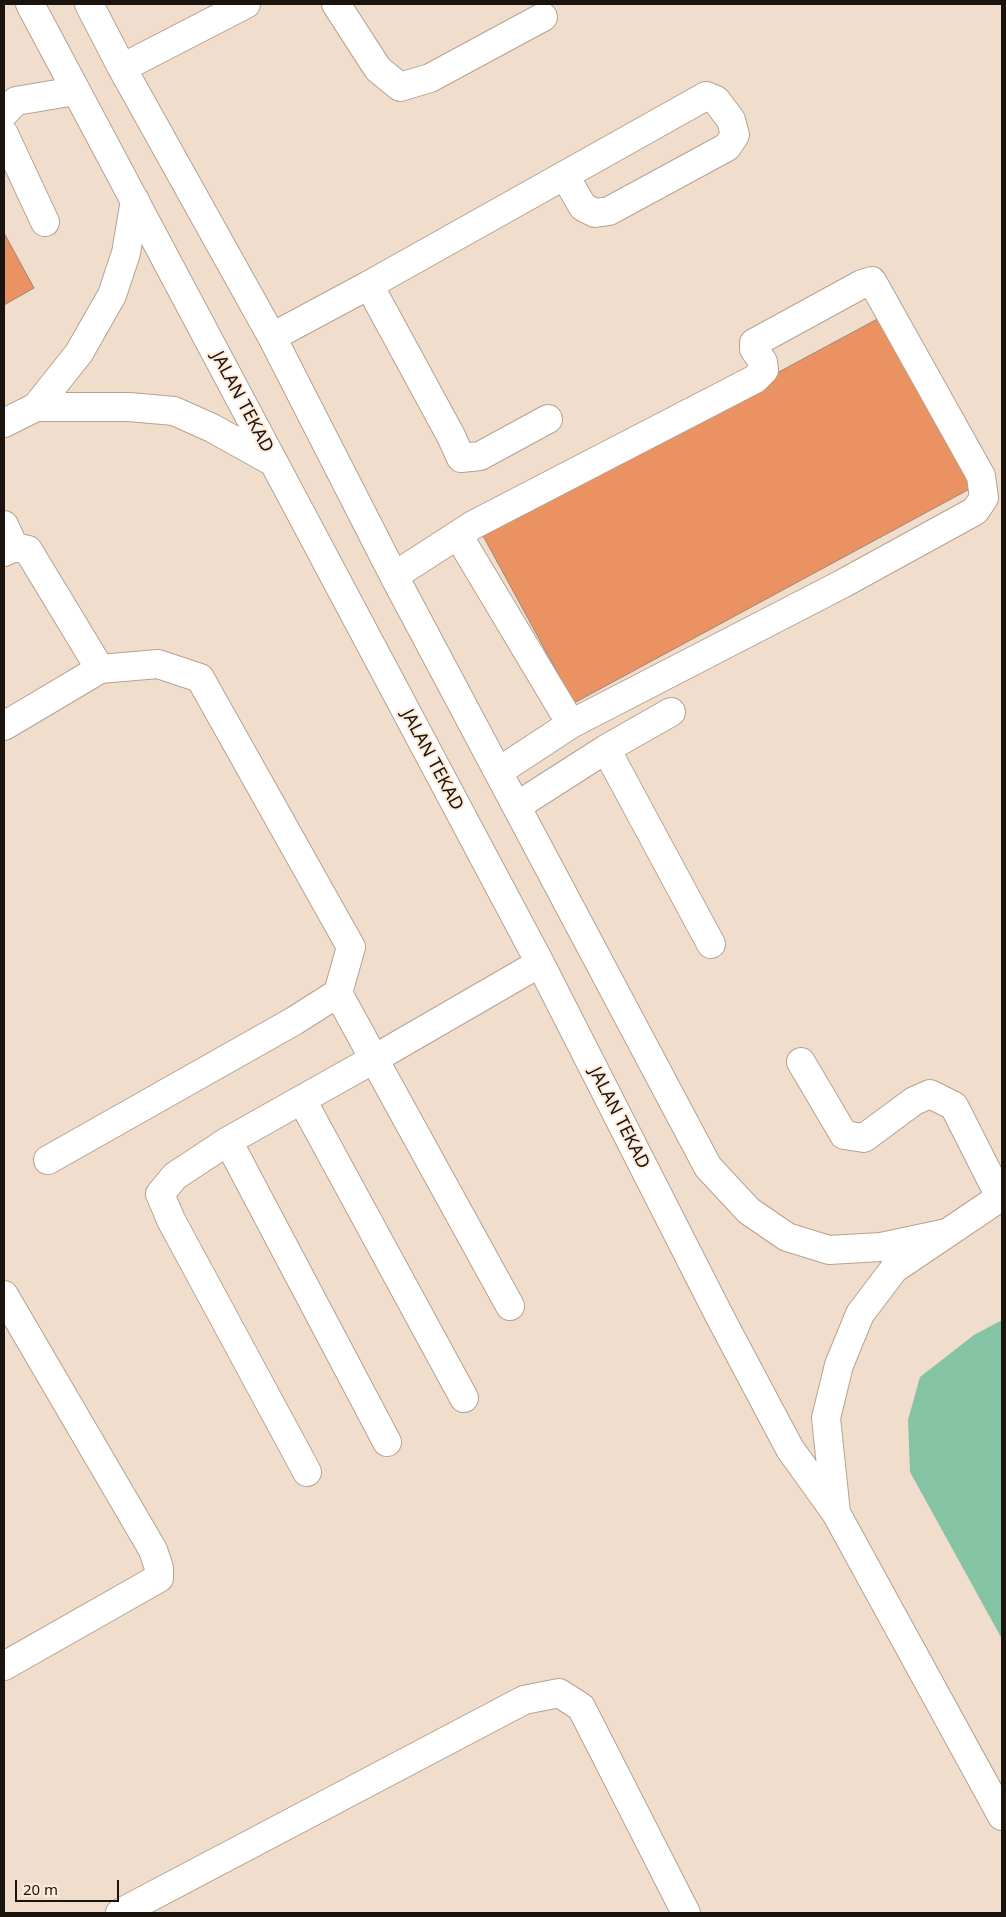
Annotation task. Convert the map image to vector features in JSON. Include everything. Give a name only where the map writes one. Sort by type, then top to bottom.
[{"type":"street","name":"JALAN TEKAD","points":[[30,4],[540,963],[790,1449],[836,1513],[1002,1816]]},
{"type":"street","points":[[89,4],[122,68],[272,337],[394,576],[708,1167],[749,1211],[786,1236],[830,1250],[881,1247],[947,1233]]},
{"type":"street","points":[[122,68],[246,4]]},
{"type":"street","points":[[336,4],[378,69],[400,87],[430,78],[544,17]]},
{"type":"street","points":[[4,113],[16,101],[75,91]]},
{"type":"street","points":[[272,337],[369,285],[706,96],[716,100],[731,120],[734,135],[727,147],[609,210],[594,213],[583,207],[565,176]]},
{"type":"street","points":[[4,134],[45,222]]},
{"type":"street","points":[[4,423],[36,407],[79,353],[112,295],[126,253],[135,200]]},
{"type":"street","points":[[394,576],[473,525],[755,380],[764,370],[762,362],[754,349],[754,343],[862,284],[872,281],[982,476],[984,498],[975,511],[867,570],[571,724],[498,772]]},
{"type":"street","points":[[369,285],[451,436],[461,458],[480,456],[548,419]]},
{"type":"street","points":[[36,407],[129,406],[174,411],[212,428],[274,462]]},
{"type":"street","points":[[458,535],[571,724]]},
{"type":"street","points":[[7,542],[28,550],[100,670]]},
{"type":"street","points":[[4,726],[100,670],[158,664],[200,678],[351,947],[338,993],[294,1021],[48,1160]]},
{"type":"street","points":[[517,806],[606,749],[671,712]]},
{"type":"street","points":[[606,749],[711,944]]},
{"type":"street","points":[[307,1472],[171,1220],[160,1194],[175,1176],[228,1141],[540,963]]},
{"type":"street","points":[[338,993],[510,1306]]},
{"type":"street","points":[[802,1062],[844,1135],[864,1138],[914,1101],[930,1094],[954,1106],[1001,1197],[894,1269],[860,1314],[839,1365],[826,1418],[836,1513]]},
{"type":"street","points":[[302,1100],[464,1398]]},
{"type":"street","points":[[228,1141],[387,1442]]},
{"type":"street","points":[[4,1295],[153,1550],[159,1568],[158,1578],[4,1666]]},
{"type":"street","points":[[120,1913],[524,1700],[559,1693],[581,1707],[686,1913]]},
{"type":"green space","points":[[1002,1320],[1002,1639],[910,1472],[908,1420],[920,1377],[974,1335]]},
{"type":"building","points":[[4,233],[34,288],[4,305]]},
{"type":"building","points":[[883,316],[975,486],[574,703],[481,532]]}]
